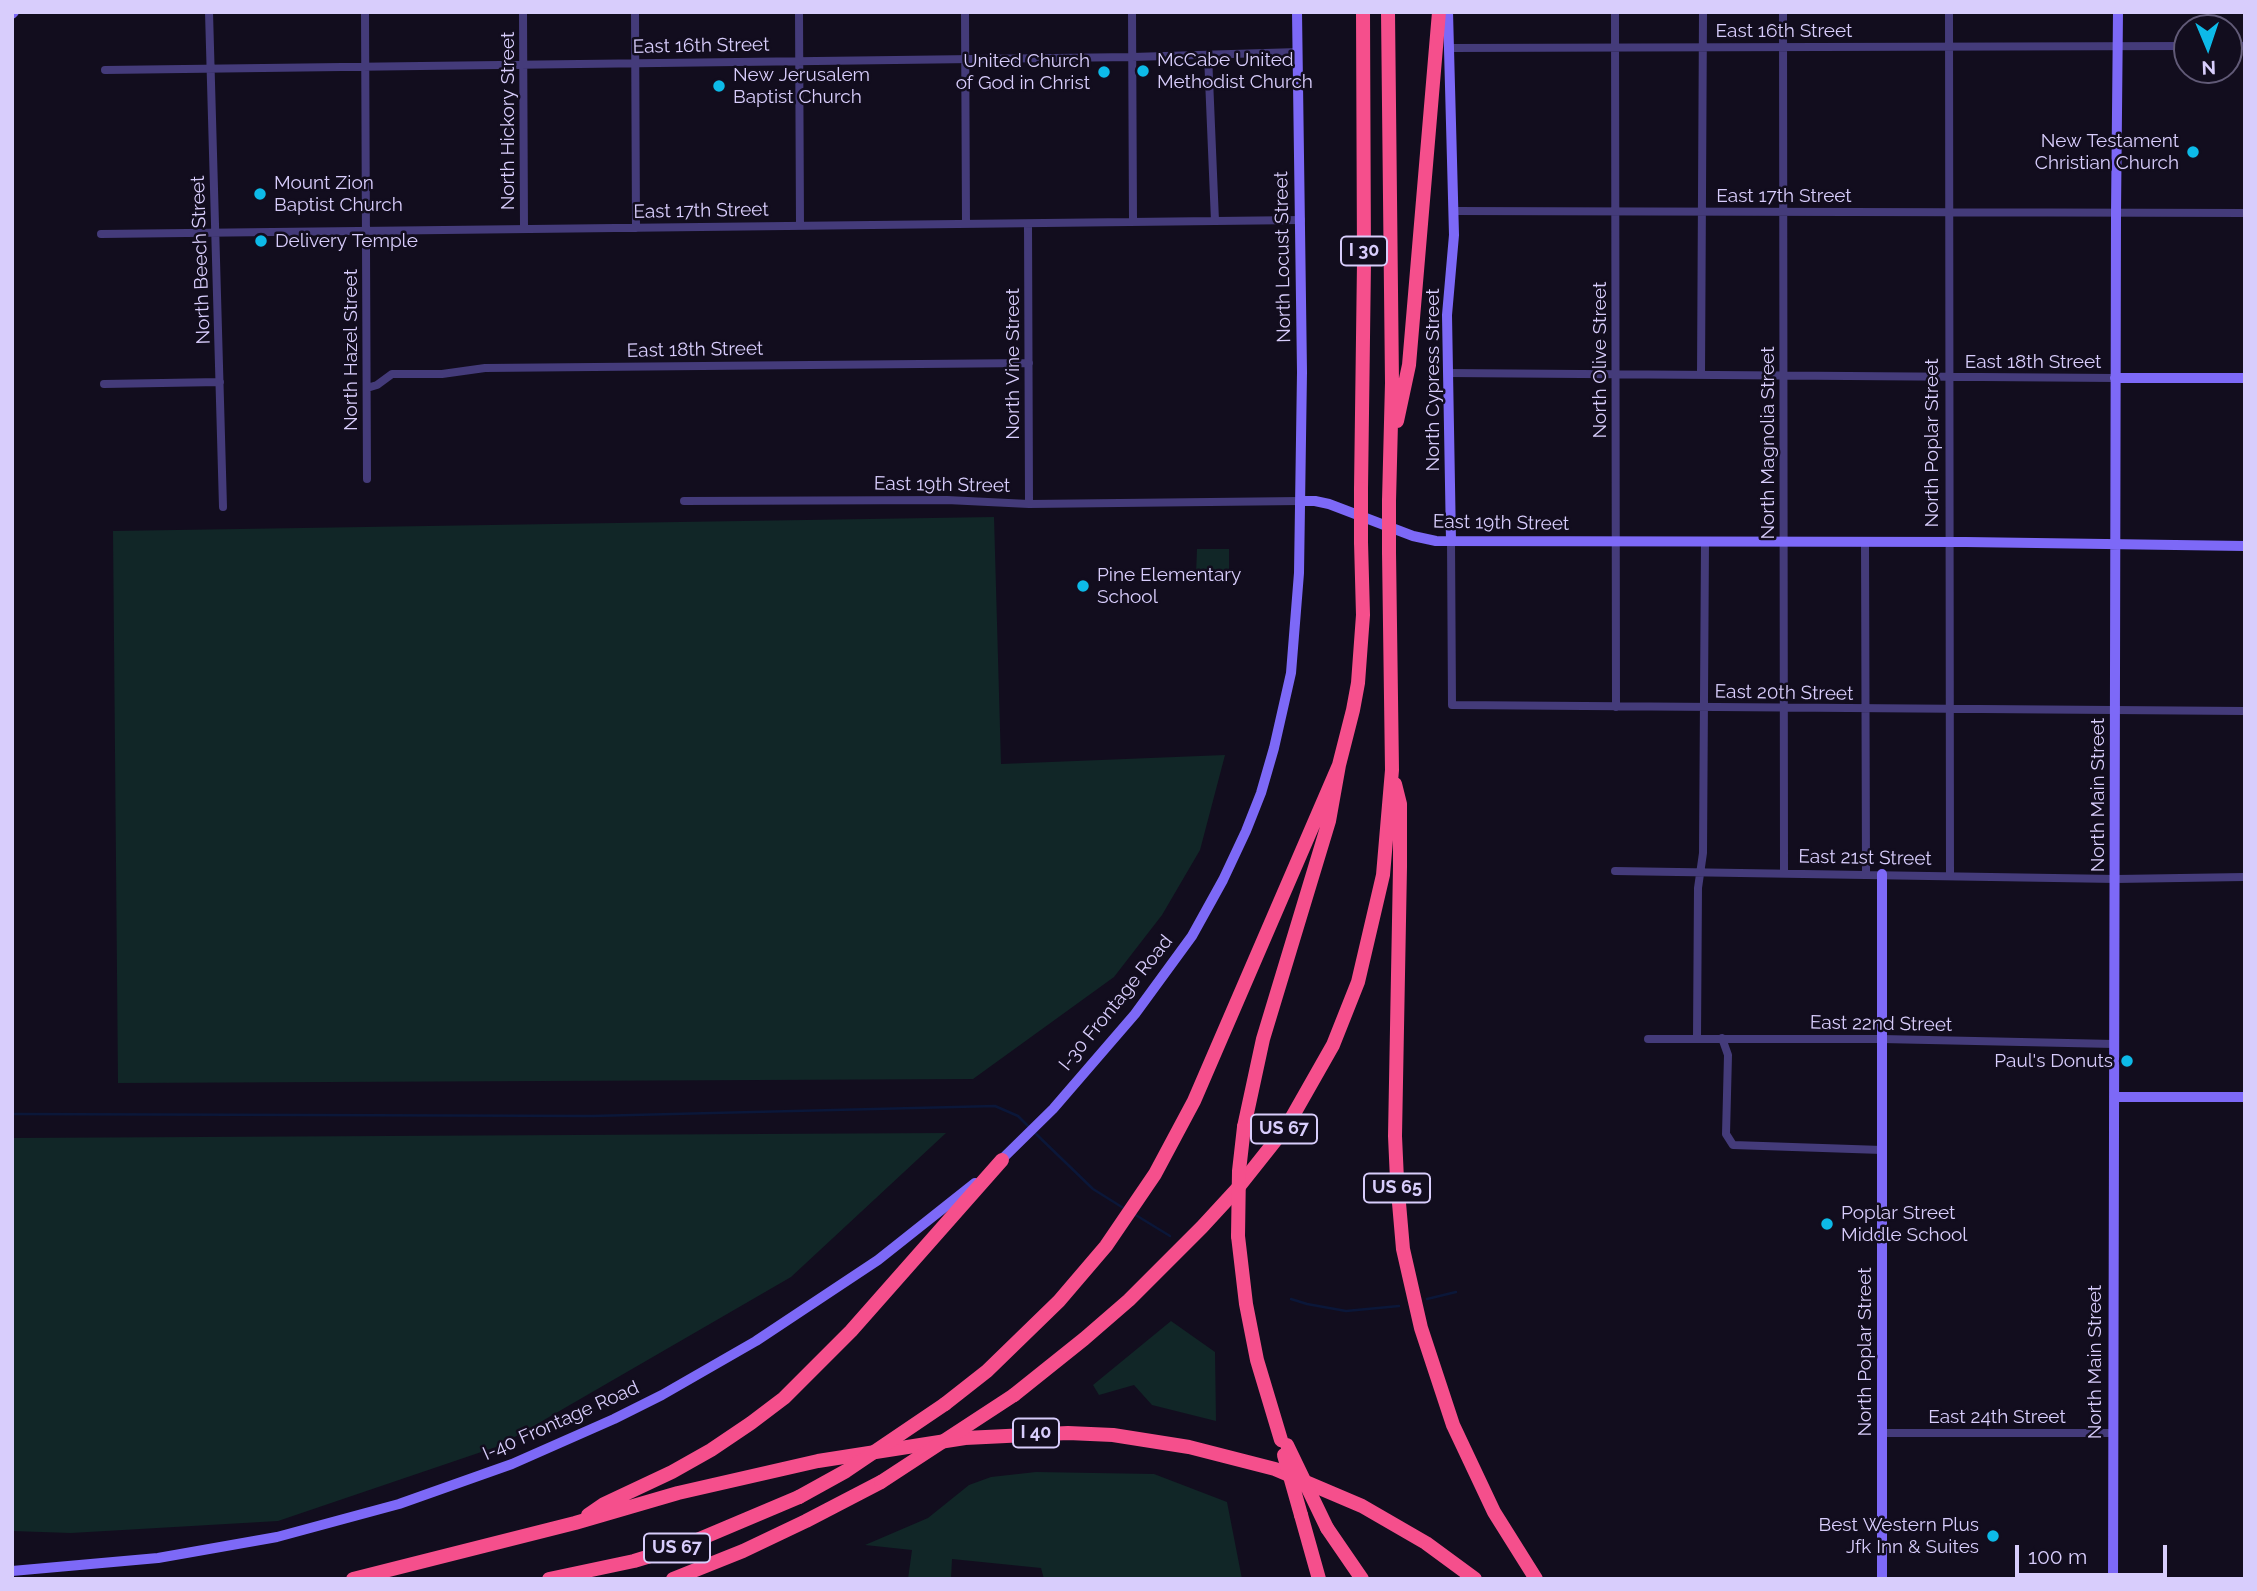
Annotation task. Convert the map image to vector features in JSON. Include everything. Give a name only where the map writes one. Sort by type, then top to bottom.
[{"type":"highway","name":"I 30","points":[[1339,765],[1358,683],[1363,615],[1363,12]]},
{"type":"highway","name":"I 30","points":[[1388,12],[1392,770]]},
{"type":"highway","points":[[1390,459],[1409,365],[1439,12]]},
{"type":"highway","points":[[1339,765],[1329,821],[1263,1039],[1244,1127],[1238,1171],[1238,1236],[1246,1304],[1257,1360],[1276,1422],[1327,1528],[1363,1579]]},
{"type":"highway","name":"US 67","points":[[549,1579],[634,1561],[684,1546],[799,1497],[846,1471],[946,1404],[988,1371],[1030,1331],[1106,1246],[1155,1174],[1194,1101],[1339,765]]},
{"type":"highway","name":"US 67","points":[[673,1579],[794,1527],[881,1482],[1014,1395],[1084,1339],[1171,1260],[1237,1189],[1303,1102],[1342,1026],[1358,982],[1383,876],[1392,770]]},
{"type":"highway","name":"US 65","points":[[1392,770],[1400,804],[1395,1136],[1404,1249],[1421,1328],[1453,1425],[1494,1512],[1536,1579]]},
{"type":"highway","points":[[575,1523],[604,1504],[711,1450],[784,1398],[852,1331],[1002,1160]]},
{"type":"highway","name":"I 40","points":[[353,1579],[753,1475],[881,1450],[965,1438],[1038,1433],[1082,1433],[1132,1438],[1188,1447],[1275,1469],[1362,1506],[1426,1543],[1475,1579]]},
{"type":"highway","points":[[1284,1442],[1319,1579]]},
{"type":"main road","name":"North Locust Street","points":[[1297,12],[1301,220],[1300,501]]},
{"type":"main road","name":"North Cypress Street","points":[[1448,12],[1454,235],[1447,314],[1451,541]]},
{"type":"main road","name":"North Main Street","points":[[2113,1579],[2118,12]]},
{"type":"main road","points":[[2115,378],[2245,379]]},
{"type":"main road","name":"East 19th Street","points":[[1300,501],[1315,500],[1329,504],[1413,536],[1436,541],[1950,542],[2245,546]]},
{"type":"main road","name":"I-30 Frontage Road","points":[[1043,1118],[1135,1014],[1165,975],[1204,916],[1223,880],[1261,793],[1291,673],[1298,584],[1300,501]]},
{"type":"main road","name":"North Poplar Street","points":[[1882,874],[1882,1579]]},
{"type":"main road","points":[[2114,1097],[2245,1097]]},
{"type":"main road","name":"I-40 Frontage Road","points":[[12,1571],[158,1558],[277,1537],[399,1504],[512,1464],[626,1413],[756,1341],[878,1260],[1002,1160],[1043,1118]]},
{"type":"street","name":"North Beech Street","points":[[209,12],[223,507]]},
{"type":"street","name":"North Hazel Street","points":[[365,12],[367,478]]},
{"type":"street","name":"North Hickory Street","points":[[523,12],[524,229]]},
{"type":"street","points":[[635,12],[636,228]]},
{"type":"street","points":[[799,12],[800,226]]},
{"type":"street","points":[[965,12],[966,224]]},
{"type":"street","points":[[1132,12],[1133,222]]},
{"type":"street","name":"North Olive Street","points":[[1615,12],[1616,707]]},
{"type":"street","points":[[1701,375],[1703,12]]},
{"type":"street","name":"North Magnolia Street","points":[[1783,12],[1784,873]]},
{"type":"street","name":"North Poplar Street","points":[[1949,12],[1950,874]]},
{"type":"street","name":"East 16th Street","points":[[1450,48],[2173,46]]},
{"type":"street","name":"East 16th Street","points":[[105,70],[1132,57],[1298,52]]},
{"type":"street","points":[[1208,55],[1215,221]]},
{"type":"street","name":"East 17th Street","points":[[1453,211],[2245,213]]},
{"type":"street","name":"East 17th Street","points":[[101,234],[1301,220]]},
{"type":"street","name":"North Vine Street","points":[[1028,224],[1029,504]]},
{"type":"street","name":"East 18th Street","points":[[367,388],[377,385],[392,374],[442,374],[485,368],[1029,363]]},
{"type":"street","name":"East 18th Street","points":[[1447,373],[2115,378]]},
{"type":"street","points":[[104,384],[220,382]]},
{"type":"street","name":"East 19th Street","points":[[684,500],[947,500],[1029,504],[1300,501]]},
{"type":"street","name":"North Cypress Street","points":[[1451,541],[1452,705]]},
{"type":"street","points":[[1697,1037],[1698,888],[1703,853],[1704,542]]},
{"type":"street","points":[[1865,542],[1866,874]]},
{"type":"street","name":"East 20th Street","points":[[1452,705],[2245,711]]},
{"type":"street","name":"East 21st Street","points":[[1615,871],[1950,874],[2116,879],[2245,877]]},
{"type":"street","name":"East 22nd Street","points":[[1648,1039],[1697,1037],[2114,1044]]},
{"type":"street","points":[[1722,1038],[1728,1055],[1726,1134],[1733,1145],[1882,1150]]},
{"type":"street","name":"East 24th Street","points":[[1882,1433],[2113,1433]]},
{"type":"green space","points":[[994,517],[1001,764],[1225,755],[1200,850],[1162,915],[1114,977],[973,1079],[118,1083],[113,531]]},
{"type":"green space","points":[[1197,549],[1229,549],[1229,575],[1196,575]]},
{"type":"green space","points":[[946,1133],[791,1277],[499,1446],[278,1521],[71,1533],[12,1531],[12,1138]]},
{"type":"green space","points":[[1171,1321],[1215,1352],[1216,1421],[1152,1405],[1134,1385],[1099,1395],[1093,1385]]},
{"type":"green space","points":[[1036,1472],[1154,1474],[1227,1502],[1242,1579],[1044,1579],[1041,1568],[952,1559],[951,1579],[908,1579],[912,1550],[865,1545],[928,1518],[969,1485],[991,1477]]},
{"type":"waterway","points":[[12,1114],[592,1116],[995,1106],[1018,1116],[1030,1128]]},
{"type":"waterway","points":[[1034,1132],[1093,1189],[1125,1209]]},
{"type":"waterway","points":[[1134,1214],[1170,1236]]},
{"type":"waterway","points":[[1427,1299],[1456,1292]]},
{"type":"waterway","points":[[1291,1299],[1346,1311],[1399,1306]]},
{"type":"place","name":"McCabe United Methodist Church","points":[[1143,71]]},
{"type":"place","name":"United Church of God in Christ","points":[[1104,72]]},
{"type":"place","name":"New Jerusalem Baptist Church","points":[[719,86]]},
{"type":"place","name":"New Testament Christian Church","points":[[2193,152]]},
{"type":"place","name":"Mount Zion Baptist Church","points":[[260,194]]},
{"type":"place","name":"Delivery Temple","points":[[261,241]]},
{"type":"place","name":"Pine Elementary School","points":[[1083,586]]},
{"type":"place","name":"Paul's Donuts","points":[[2127,1061]]},
{"type":"place","name":"Poplar Street Middle School","points":[[1827,1224]]},
{"type":"place","name":"Best Western Plus Jfk Inn & Suites","points":[[1993,1536]]}]
